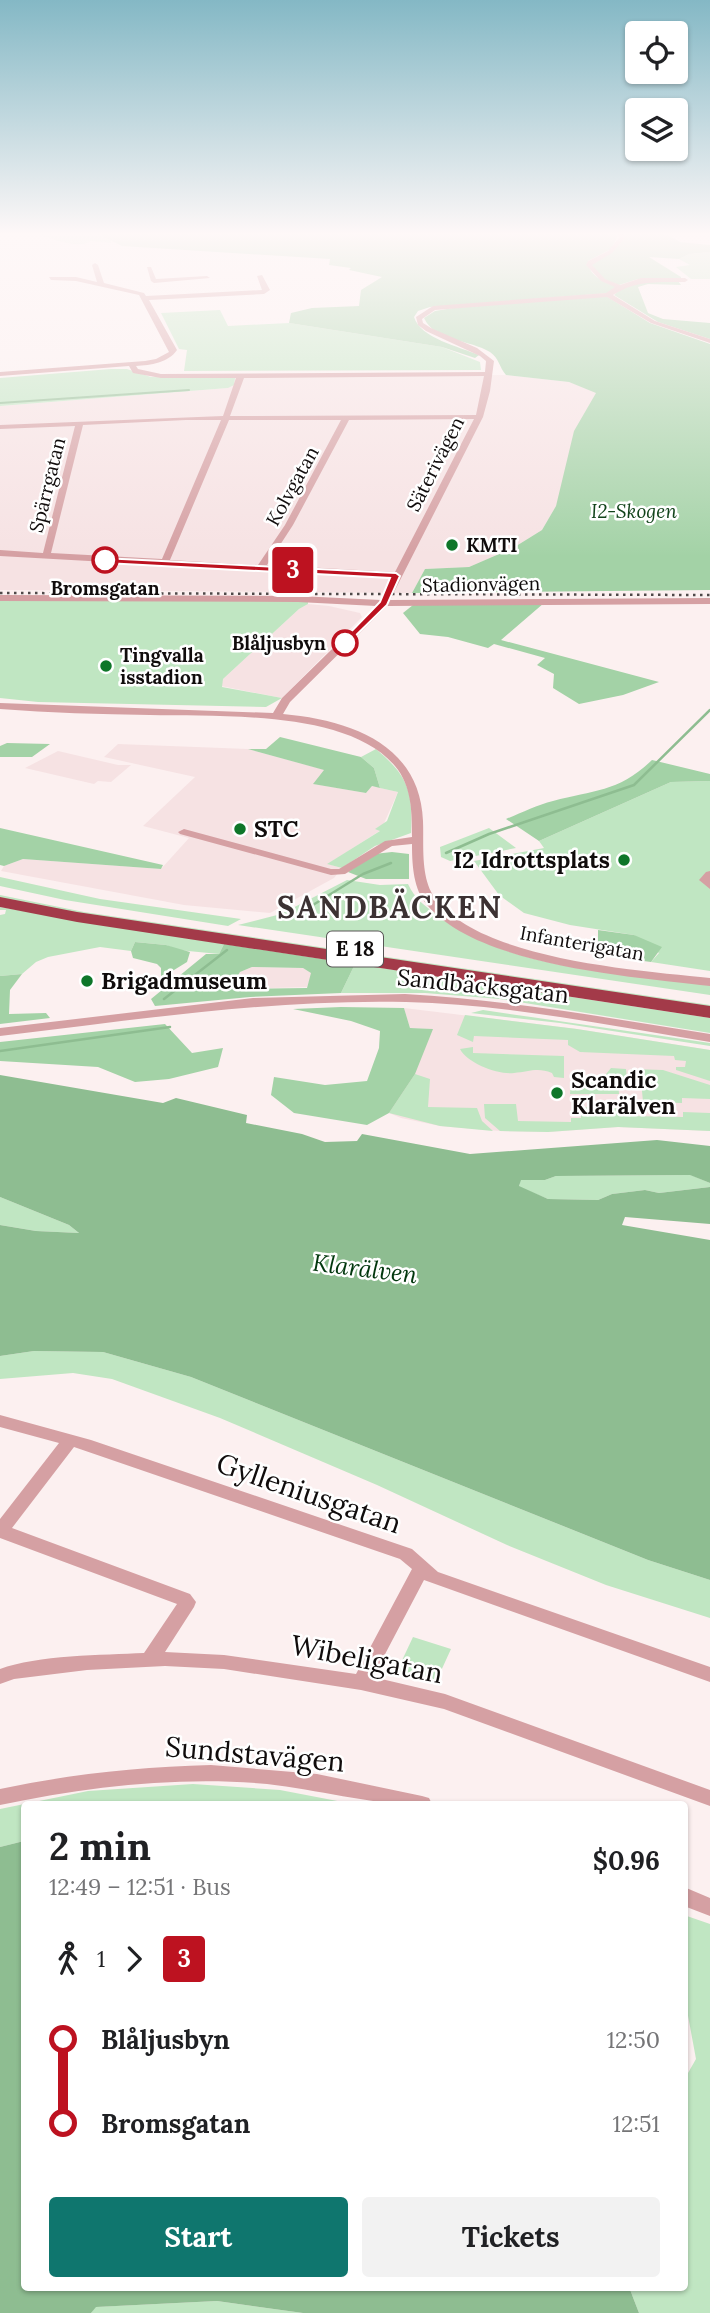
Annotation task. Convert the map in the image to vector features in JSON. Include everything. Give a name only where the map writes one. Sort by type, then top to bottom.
[{"type":"highway","name":"E 18","points":[[0,891],[83,908],[710,1001]]},
{"type":"highway","name":"E 18","points":[[0,902],[90,919],[710,1012]]},
{"type":"street","points":[[0,374],[158,361],[168,357],[173,349],[169,342]]},
{"type":"street","points":[[131,365],[136,371],[147,374],[489,374],[490,361],[484,354],[456,342]]},
{"type":"street","name":"Säterivägen","points":[[384,603],[479,417],[489,374]]},
{"type":"street","points":[[164,564],[227,417],[241,375]]},
{"type":"street","name":"Kolvgatan","points":[[260,569],[300,507],[347,416]]},
{"type":"street","points":[[0,427],[227,417],[479,417]]},
{"type":"street","name":"Spärrgatan","points":[[46,556],[80,422]]},
{"type":"street","points":[[0,553],[396,576]]},
{"type":"street","name":"Stadionvägen","points":[[0,598],[298,599],[384,603],[710,601]]},
{"type":"street","points":[[277,715],[286,700],[384,603]]},
{"type":"street","name":"Infanterigatan","points":[[0,706],[277,715],[349,732],[388,752],[399,763],[416,790],[420,882],[435,906],[483,940],[519,953],[578,964],[710,982]]},
{"type":"street","points":[[184,832],[341,873],[389,843],[419,840]]},
{"type":"street","points":[[710,874],[705,880],[706,884],[710,885]]},
{"type":"street","name":"Sandbäcksgatan","points":[[0,1032],[253,1002],[405,998],[566,1015],[710,1038]]},
{"type":"street","name":"Gylleniusgatan","points":[[0,1421],[70,1440],[406,1554],[432,1577],[710,1675]]},
{"type":"street","points":[[70,1440],[0,1531],[184,1599],[187,1602],[185,1607],[149,1660]]},
{"type":"street","points":[[361,1682],[421,1567]]},
{"type":"street","name":"Wibeligatan","points":[[0,1677],[13,1672],[87,1663],[149,1660],[224,1662],[361,1682],[445,1702],[710,1797]]},
{"type":"street","name":"Sundstavägen","points":[[0,1797],[92,1778],[188,1771],[327,1784],[408,1801]]},
{"type":"street","points":[[688,1898],[710,1907]]},
{"type":"shaded area","points":[[175,342],[410,342],[442,347],[480,362],[481,370],[184,371],[187,350],[179,349]]},
{"type":"shaded area","points":[[127,369],[151,377],[235,378],[234,385],[228,388],[0,406],[0,378]]},
{"type":"shaded area","points":[[506,375],[569,382],[597,392],[588,409],[556,506],[542,530],[513,548],[469,567],[425,569],[412,593],[0,590],[0,406],[228,388],[231,376]]},
{"type":"shaded area","points":[[0,596],[308,597],[308,604],[299,609],[223,679],[222,687],[282,698],[266,707],[38,702],[0,698]]},
{"type":"shaded area","points":[[308,604],[360,613],[362,617],[282,698],[221,686],[223,679],[299,609]]},
{"type":"shaded area","points":[[118,744],[248,749],[325,770],[314,784],[366,793],[372,786],[398,792],[381,830],[328,864],[342,868],[334,878],[270,913],[184,905],[1,871],[4,866],[23,859],[161,869],[189,838],[143,826],[195,777],[104,757]]},
{"type":"shaded area","points":[[376,749],[402,776],[406,785],[411,806],[411,833],[375,846],[342,868],[327,864],[380,831],[375,829],[387,821],[398,792],[380,788],[374,768],[361,757]]},
{"type":"shaded area","points":[[58,751],[118,765],[131,765],[111,782],[98,781],[94,784],[25,768]]},
{"type":"shaded area","name":"I2 Idrottsplats","points":[[710,781],[710,971],[651,962],[659,953],[634,935],[570,925],[524,913],[499,895],[474,861],[544,848],[539,841],[671,782]]},
{"type":"shaded area","points":[[489,828],[516,848],[450,861],[441,857],[440,847]]},
{"type":"shaded area","points":[[0,877],[100,899],[241,919],[228,926],[65,900],[0,886]]},
{"type":"shaded area","points":[[347,880],[380,885],[408,884],[417,898],[437,915],[466,934],[498,948],[568,966],[710,985],[710,995],[238,925],[281,914]]},
{"type":"shaded area","points":[[0,895],[84,912],[710,1005],[710,1008],[153,926],[0,899]]},
{"type":"shaded area","points":[[0,907],[224,944],[219,954],[135,942],[131,951],[100,947],[48,957],[36,962],[22,974],[0,976],[0,915],[5,914],[6,910],[0,910]]},
{"type":"shaded area","points":[[355,964],[710,1018],[710,1033],[500,999],[425,993],[341,993]]},
{"type":"shaded area","points":[[252,967],[303,968],[312,973],[307,987],[241,989],[234,982],[240,972]]},
{"type":"shaded area","points":[[404,1008],[577,1029],[710,1050],[710,1131],[618,1127],[548,1132],[500,1131],[440,1126],[401,1118],[389,1113],[432,1029],[410,1028]]},
{"type":"shaded area","points":[[483,1010],[710,1043],[710,1046],[560,1023],[471,1013]]},
{"type":"shaded area","points":[[465,1015],[710,1050],[710,1081],[676,1070],[676,1067],[685,1067],[686,1061],[675,1060],[674,1056],[580,1052],[568,1045],[568,1040],[474,1036],[473,1042],[457,1035]]},
{"type":"shaded area","points":[[473,1047],[473,1053],[564,1056],[564,1078],[554,1077],[552,1073],[542,1070],[507,1073],[492,1070],[469,1059],[460,1049]]},
{"type":"shaded area","points":[[611,1068],[626,1069],[627,1079],[618,1079],[619,1094],[570,1094],[571,1083],[602,1079]]},
{"type":"shaded area","points":[[631,1069],[663,1070],[710,1085],[710,1099],[682,1098],[682,1103],[643,1102],[641,1080],[632,1079]]},
{"type":"shaded area","points":[[415,1074],[430,1079],[428,1107],[477,1108],[482,1121],[493,1131],[440,1126],[389,1113]]},
{"type":"shaded area","points":[[484,1104],[516,1104],[518,1121],[571,1122],[571,1118],[581,1118],[581,1107],[629,1109],[630,1116],[683,1117],[683,1112],[710,1113],[710,1131],[618,1127],[548,1132],[500,1131],[485,1118]]},
{"type":"shaded area","points":[[691,1175],[710,1183],[710,1187],[659,1193],[645,1190],[612,1194],[598,1200],[548,1199],[519,1187],[520,1180],[545,1180],[556,1176]]},
{"type":"shaded area","points":[[0,1197],[69,1225],[79,1233],[36,1231],[0,1225]]},
{"type":"shaded area","points":[[34,1351],[103,1352],[191,1377],[648,1560],[710,1580],[710,1618],[606,1585],[507,1545],[377,1485],[220,1418],[112,1379],[73,1373],[0,1379],[0,1356]]},
{"type":"shaded area","points":[[413,1637],[451,1649],[435,1684],[397,1671]]},
{"type":"shaded area","points":[[193,1784],[280,1790],[337,1801],[39,1801],[88,1791]]},
{"type":"shaded area","points":[[21,1805],[21,1842],[0,1847],[0,1809]]},
{"type":"shaded area","points":[[688,1916],[710,1924],[710,2313],[639,2313],[631,2291],[688,2291],[688,2073],[696,2059],[688,2016]]},
{"type":"shaded area","points":[[217,2301],[303,2313],[91,2313],[95,2307]]},
{"type":"green space","points":[[410,342],[444,342],[479,355],[475,358],[442,347]]},
{"type":"green space","name":"I2-Skogen","points":[[463,342],[710,344],[710,590],[412,593],[425,569],[469,567],[513,548],[542,530],[556,506],[574,431],[596,393],[569,382],[506,375],[495,357],[482,348]]},
{"type":"green space","points":[[544,603],[501,640],[659,682],[623,695],[579,704],[553,688],[554,674],[537,665],[545,658],[494,644],[488,648],[448,637],[420,634],[403,613],[413,605]]},
{"type":"green space","points":[[280,737],[361,757],[374,768],[380,788],[372,786],[366,793],[313,784],[324,770],[248,749],[266,749]]},
{"type":"green space","points":[[7,743],[50,744],[32,757],[0,757],[0,746]]},
{"type":"green space","points":[[652,760],[710,774],[710,781],[671,782],[539,841],[506,819],[547,803],[617,784]]},
{"type":"green space","points":[[0,828],[163,865],[161,869],[23,859],[4,866],[0,865]]},
{"type":"green space","points":[[374,854],[409,854],[409,879],[366,879],[348,872]]},
{"type":"green space","points":[[598,930],[634,935],[662,947],[651,962],[598,955]]},
{"type":"green space","points":[[135,942],[166,945],[190,952],[187,962],[161,978],[161,968],[157,964],[133,958],[131,951]]},
{"type":"green space","points":[[224,944],[355,964],[341,993],[250,997],[155,1006],[151,999],[206,954],[219,954]],"holes":[[[252,967],[303,968],[311,973],[307,988],[241,989],[234,982],[240,972]]]},
{"type":"green space","points":[[22,974],[10,990],[9,1014],[46,1013],[50,1018],[0,1024],[0,976]]},
{"type":"green space","points":[[404,1008],[410,1028],[433,1029],[415,1074],[389,1113],[367,1125],[294,1113],[271,1095],[274,1077],[325,1085],[367,1081],[379,1048],[380,1031],[351,1021],[293,1009]]},
{"type":"green space","points":[[165,1024],[192,1053],[223,1048],[218,1067],[169,1079],[135,1082],[98,1067],[0,1061],[0,1042]]},
{"type":"water","name":"Klarälven","points":[[0,1075],[163,1103],[176,1098],[247,1115],[246,1123],[302,1134],[325,1142],[357,1141],[362,1134],[470,1154],[657,1140],[710,1146],[710,1183],[690,1175],[556,1176],[545,1180],[521,1180],[519,1186],[548,1199],[598,1200],[612,1194],[645,1190],[659,1193],[710,1187],[710,1224],[625,1217],[622,1225],[710,1240],[710,1580],[648,1560],[191,1377],[103,1352],[34,1351],[0,1356],[0,1225],[36,1231],[79,1233],[69,1225],[0,1197]]},
{"type":"water","points":[[21,1842],[21,2291],[631,2291],[639,2313],[303,2313],[217,2301],[96,2307],[91,2313],[0,2313],[0,1847]]},
{"type":"waterway","points":[[0,403],[189,390]]},
{"type":"waterway","points":[[446,853],[489,834],[634,785],[710,710]]},
{"type":"waterway","points":[[300,913],[363,874],[391,863]]},
{"type":"waterway","points":[[164,999],[227,950]]},
{"type":"waterway","points":[[0,1051],[170,1027]]},
{"type":"railway","points":[[0,593],[710,595]]},
{"type":"bus line","name":"3","points":[[105,560],[396,576],[384,603],[345,643]]},
{"type":"place","name":"KMTI","points":[[452,545]]},
{"type":"place","name":"Bromsgatan","points":[[105,560]]},
{"type":"place","name":"Blåljusbyn","points":[[345,643]]},
{"type":"place","name":"Tingvalla isstadion","points":[[106,666]]},
{"type":"place","name":"STC","points":[[240,829]]},
{"type":"place","name":"I2 Idrottsplats","points":[[624,860]]},
{"type":"place","name":"Brigadmuseum","points":[[87,981]]},
{"type":"place","name":"Scandic Klarälven","points":[[557,1093]]},
{"type":"district","name":"SANDBÄCKEN","points":[[390,908]]}]
